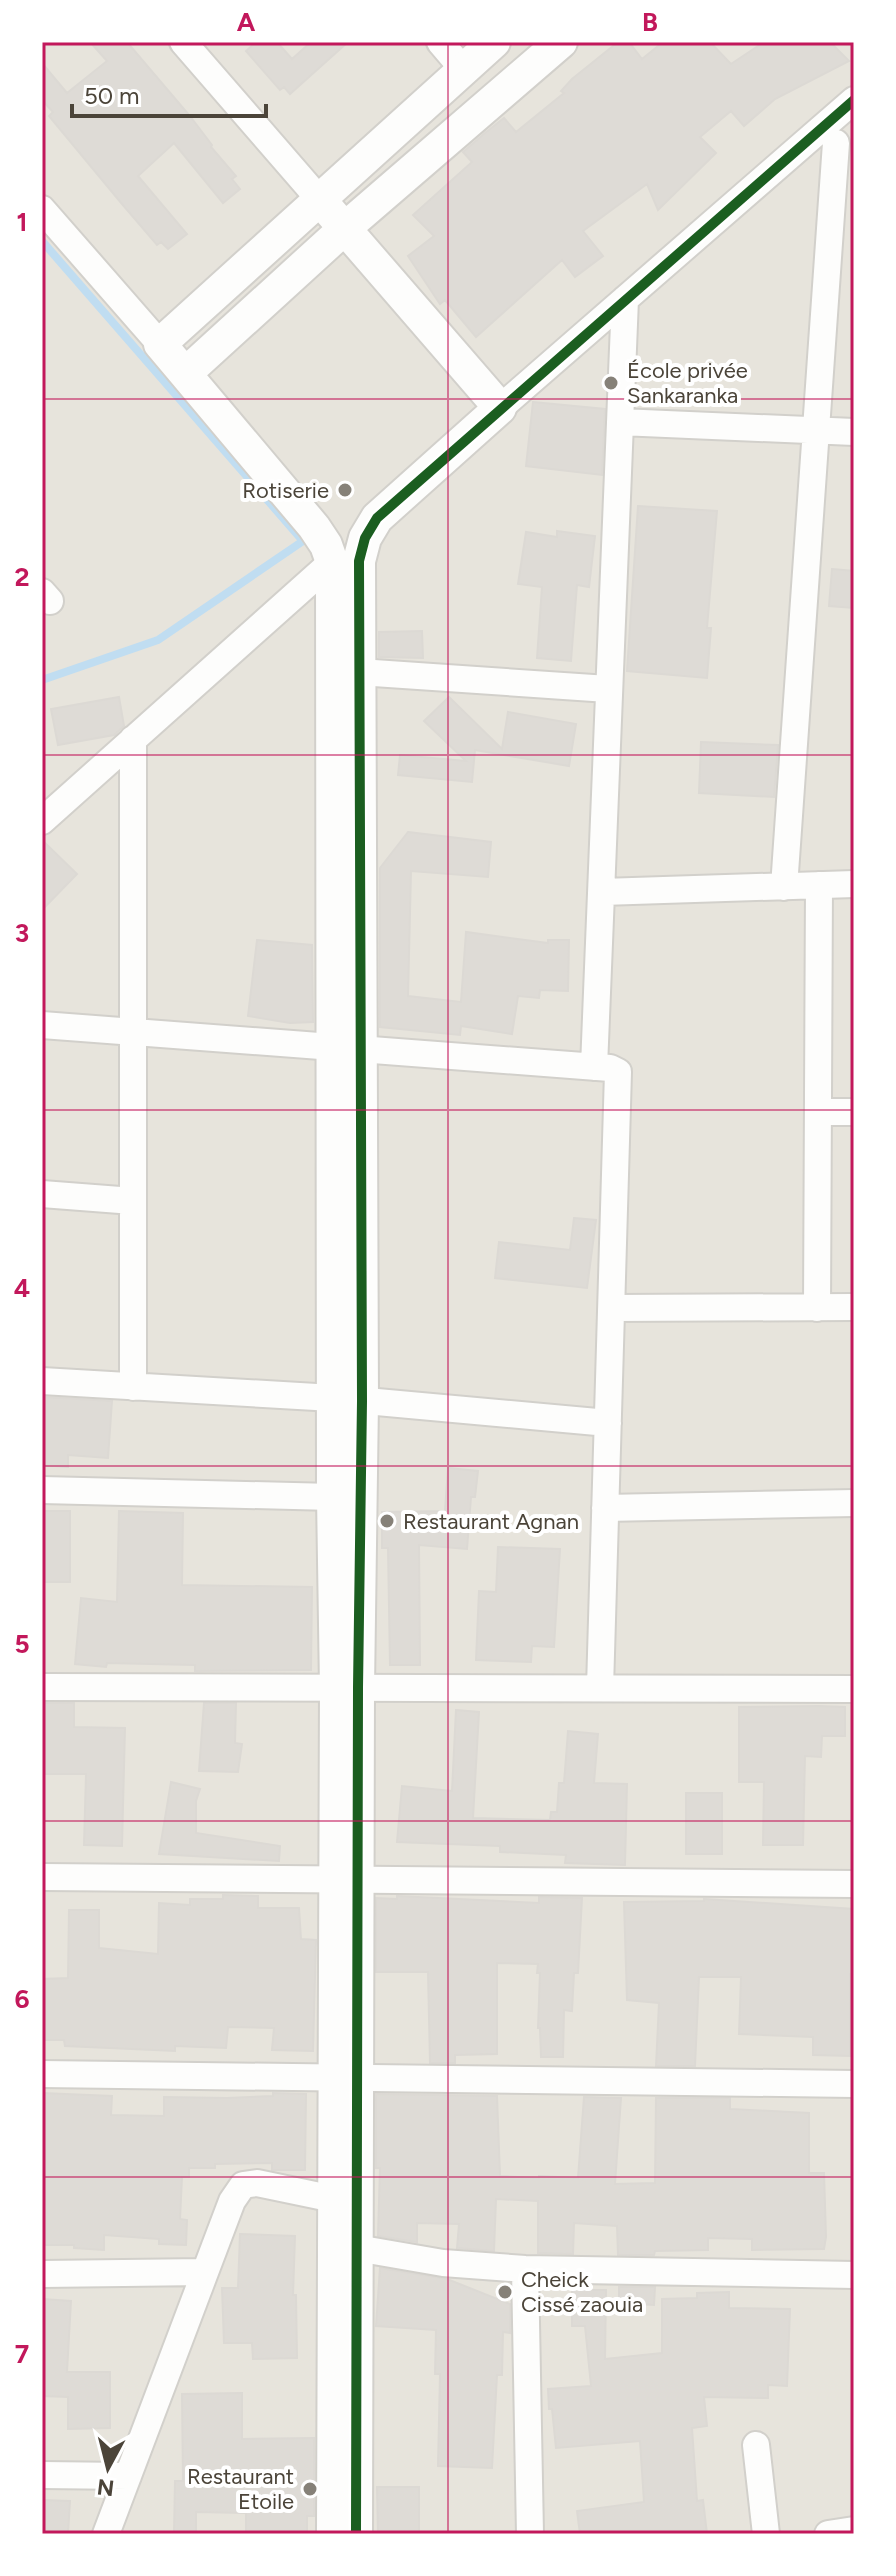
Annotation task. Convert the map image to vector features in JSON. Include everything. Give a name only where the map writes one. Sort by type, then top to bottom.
[{"type":"street","points":[[183,42],[500,408]]},
{"type":"street","points":[[440,42],[463,69]]},
{"type":"street","points":[[160,344],[494,42]]},
{"type":"street","points":[[186,373],[344,229],[561,42]]},
{"type":"street","points":[[347,1048],[359,672],[359,561],[365,538],[377,518],[854,100]]},
{"type":"street","points":[[784,887],[836,143]]},
{"type":"street","points":[[42,209],[186,373],[314,527],[326,545],[332,562],[347,1048],[345,2246],[356,2534]]},
{"type":"street","points":[[594,1067],[625,299]]},
{"type":"street","points":[[620,422],[854,432]]},
{"type":"street","points":[[42,821],[332,562]]},
{"type":"street","points":[[359,672],[608,689]]},
{"type":"street","points":[[133,739],[133,1387]]},
{"type":"street","points":[[602,892],[854,884]]},
{"type":"street","points":[[817,1308],[819,885]]},
{"type":"street","points":[[42,1025],[610,1068],[618,1072],[600,1688]]},
{"type":"street","points":[[818,1112],[854,1112]]},
{"type":"street","points":[[42,1194],[133,1201]]},
{"type":"street","points":[[612,1308],[854,1307]]},
{"type":"street","points":[[42,1381],[347,1400],[608,1423]]},
{"type":"street","points":[[347,1400],[333,1497],[347,1688]]},
{"type":"street","points":[[42,1490],[333,1497]]},
{"type":"street","points":[[605,1508],[854,1503]]},
{"type":"street","points":[[42,1687],[854,1689]]},
{"type":"street","points":[[42,1877],[854,1884]]},
{"type":"street","points":[[42,2074],[854,2084]]},
{"type":"street","points":[[333,2534],[345,2246],[334,2199],[345,2078]]},
{"type":"street","points":[[106,2534],[232,2201],[243,2185],[257,2183],[334,2199]]},
{"type":"street","points":[[345,2246],[443,2263],[525,2269],[854,2275]]},
{"type":"street","points":[[525,2269],[530,2534]]},
{"type":"street","points":[[42,2274],[204,2272]]},
{"type":"street","points":[[756,2445],[766,2534]]},
{"type":"street","points":[[42,2475],[128,2476]]},
{"type":"street","points":[[828,2534],[854,2530]]},
{"type":"shaded area","points":[[42,42],[854,42],[854,2534],[42,2534]]},
{"type":"building","points":[[90,42],[127,42],[236,176],[232,179],[240,189],[223,203],[174,143],[138,176],[187,234],[168,249],[161,242],[157,245],[122,204],[49,116],[53,112],[42,100],[42,63],[67,93],[107,61]]},
{"type":"building","points":[[256,42],[277,42],[292,59],[311,42],[348,42],[290,94],[284,87],[280,90],[246,51]]},
{"type":"building","points":[[618,42],[629,42],[642,59],[663,42],[710,42],[731,64],[764,42],[830,42],[849,61],[775,99],[744,126],[731,111],[700,137],[716,153],[658,210],[647,184],[583,231],[603,256],[575,277],[562,260],[476,337],[445,300],[440,304],[408,256],[434,236],[413,215],[472,162],[463,152],[485,133],[504,118],[516,132],[564,93],[561,91],[572,79]]},
{"type":"building","points":[[533,402],[605,409],[602,475],[526,466]]},
{"type":"building","points":[[638,506],[717,511],[707,628],[711,628],[707,678],[627,671]]},
{"type":"building","points":[[557,531],[595,536],[589,587],[577,585],[571,661],[537,658],[542,587],[518,584],[526,532],[557,537]]},
{"type":"building","points":[[832,569],[854,571],[854,608],[829,606]]},
{"type":"building","points":[[422,631],[423,658],[379,657],[379,632]]},
{"type":"building","points":[[119,697],[124,726],[114,735],[58,745],[51,709]]},
{"type":"building","points":[[449,697],[502,749],[508,712],[576,724],[569,766],[475,750],[472,782],[398,775],[400,755],[466,761],[424,721]]},
{"type":"building","points":[[701,742],[778,745],[774,797],[699,793]]},
{"type":"building","points":[[408,832],[491,842],[488,877],[411,871],[408,996],[461,1002],[466,932],[548,943],[548,940],[569,940],[568,991],[540,990],[539,998],[518,996],[512,1034],[461,1026],[460,1035],[380,1027],[380,868]]},
{"type":"building","points":[[42,840],[77,874],[42,910]]},
{"type":"building","points":[[257,940],[312,945],[313,1022],[290,1023],[248,1016]]},
{"type":"building","points":[[574,1218],[596,1220],[587,1288],[495,1278],[499,1242],[570,1250]]},
{"type":"building","points":[[42,1397],[112,1401],[108,1458],[68,1455],[68,1467],[42,1465]]},
{"type":"building","points":[[448,1468],[478,1471],[475,1497],[471,1497],[467,1549],[419,1545],[420,1665],[390,1665],[388,1548],[382,1548],[382,1512],[445,1511]]},
{"type":"building","points":[[43,1511],[70,1511],[70,1582],[42,1582]]},
{"type":"building","points":[[119,1511],[183,1513],[182,1585],[312,1587],[311,1670],[195,1671],[195,1665],[107,1663],[106,1667],[75,1664],[81,1598],[117,1602]]},
{"type":"building","points":[[498,1547],[560,1549],[554,1647],[532,1646],[531,1662],[476,1660],[479,1591],[496,1592]]},
{"type":"building","points":[[42,1703],[74,1703],[74,1727],[125,1728],[122,1846],[84,1845],[86,1774],[42,1774]]},
{"type":"building","points":[[204,1703],[236,1703],[235,1743],[242,1744],[238,1772],[199,1771]]},
{"type":"building","points":[[739,1707],[845,1707],[845,1736],[822,1736],[821,1757],[805,1756],[803,1845],[763,1845],[764,1782],[739,1782]]},
{"type":"building","points":[[456,1710],[479,1712],[473,1818],[550,1820],[551,1812],[557,1812],[559,1783],[564,1783],[568,1731],[598,1734],[594,1783],[627,1784],[625,1865],[565,1863],[566,1855],[500,1852],[500,1846],[397,1842],[402,1786],[452,1791]]},
{"type":"building","points":[[171,1782],[200,1789],[196,1801],[196,1833],[280,1846],[279,1861],[159,1854]]},
{"type":"building","points":[[686,1793],[722,1793],[722,1854],[686,1854]]},
{"type":"building","points":[[223,1895],[258,1896],[258,1908],[299,1908],[301,1939],[316,1940],[313,2051],[272,2050],[274,2028],[228,2027],[226,2048],[175,2046],[175,2051],[65,2046],[64,2040],[42,2040],[42,1979],[68,1978],[69,1910],[99,1910],[99,1948],[158,1954],[159,1903],[190,1905],[190,1899],[223,1899]]},
{"type":"building","points":[[397,1896],[539,1903],[539,1897],[582,1898],[578,1973],[574,1973],[572,2011],[564,2010],[563,2057],[541,2057],[538,1964],[497,1963],[497,2054],[455,2055],[455,2063],[430,2063],[428,1972],[376,1972],[376,1898],[397,1899]]},
{"type":"building","points":[[704,1899],[854,1909],[850,2056],[813,2055],[813,2037],[739,2034],[741,1977],[699,1977],[695,2066],[656,2066],[659,2003],[627,2000],[624,1902]]},
{"type":"building","points":[[42,2093],[112,2096],[111,2115],[164,2116],[164,2097],[306,2094],[305,2170],[272,2170],[272,2163],[215,2164],[215,2168],[189,2168],[189,2177],[182,2177],[180,2219],[187,2220],[186,2245],[159,2244],[159,2239],[104,2235],[104,2250],[74,2248],[74,2245],[42,2245]]},
{"type":"building","points":[[376,2094],[497,2096],[500,2176],[539,2178],[578,2178],[584,2097],[621,2098],[615,2184],[655,2183],[656,2098],[730,2098],[730,2109],[809,2113],[809,2173],[824,2173],[824,2249],[752,2250],[752,2239],[708,2238],[708,2250],[618,2255],[617,2226],[574,2223],[573,2254],[538,2253],[538,2201],[496,2199],[494,2251],[457,2248],[459,2224],[417,2223],[417,2242],[378,2236],[380,2168],[376,2168]]},
{"type":"building","points":[[240,2234],[295,2236],[293,2295],[296,2295],[297,2358],[253,2359],[252,2343],[224,2343],[222,2288],[238,2288]]},
{"type":"building","points":[[380,2268],[447,2279],[510,2304],[510,2333],[503,2332],[502,2375],[497,2375],[492,2468],[438,2466],[440,2374],[435,2374],[436,2330],[376,2326]]},
{"type":"building","points":[[619,2287],[655,2287],[654,2305],[619,2303]]},
{"type":"building","points":[[572,2290],[606,2290],[605,2359],[662,2353],[662,2299],[697,2298],[697,2293],[729,2292],[729,2308],[790,2309],[787,2386],[768,2385],[768,2398],[704,2397],[707,2426],[692,2428],[697,2501],[703,2500],[707,2534],[580,2534],[577,2511],[644,2502],[640,2441],[556,2448],[548,2389],[591,2386],[585,2326],[572,2326]]},
{"type":"building","points":[[42,2299],[71,2301],[67,2372],[110,2372],[110,2428],[68,2429],[68,2397],[42,2396]]},
{"type":"building","points":[[242,2393],[242,2439],[314,2438],[314,2516],[307,2516],[307,2534],[246,2534],[246,2513],[196,2512],[196,2534],[174,2534],[175,2481],[183,2481],[182,2394]]},
{"type":"building","points":[[377,2487],[419,2487],[419,2534],[378,2534]]},
{"type":"building","points":[[42,2500],[70,2501],[68,2534],[42,2534]]},
{"type":"waterway","points":[[42,241],[303,541],[158,640],[42,680]]},
{"type":"cycle path","points":[[356,2534],[358,1688],[362,1401],[359,561],[365,538],[377,518],[854,100]]},
{"type":"place","name":"École privée Sankaranka","points":[[611,383]]},
{"type":"place","name":"Rotiserie","points":[[345,490]]},
{"type":"place","name":"Restaurant Agnan","points":[[387,1521]]},
{"type":"place","name":"Cheick Cissé zaouia","points":[[505,2292]]},
{"type":"place","name":"Restaurant Etoile","points":[[310,2489]]}]
